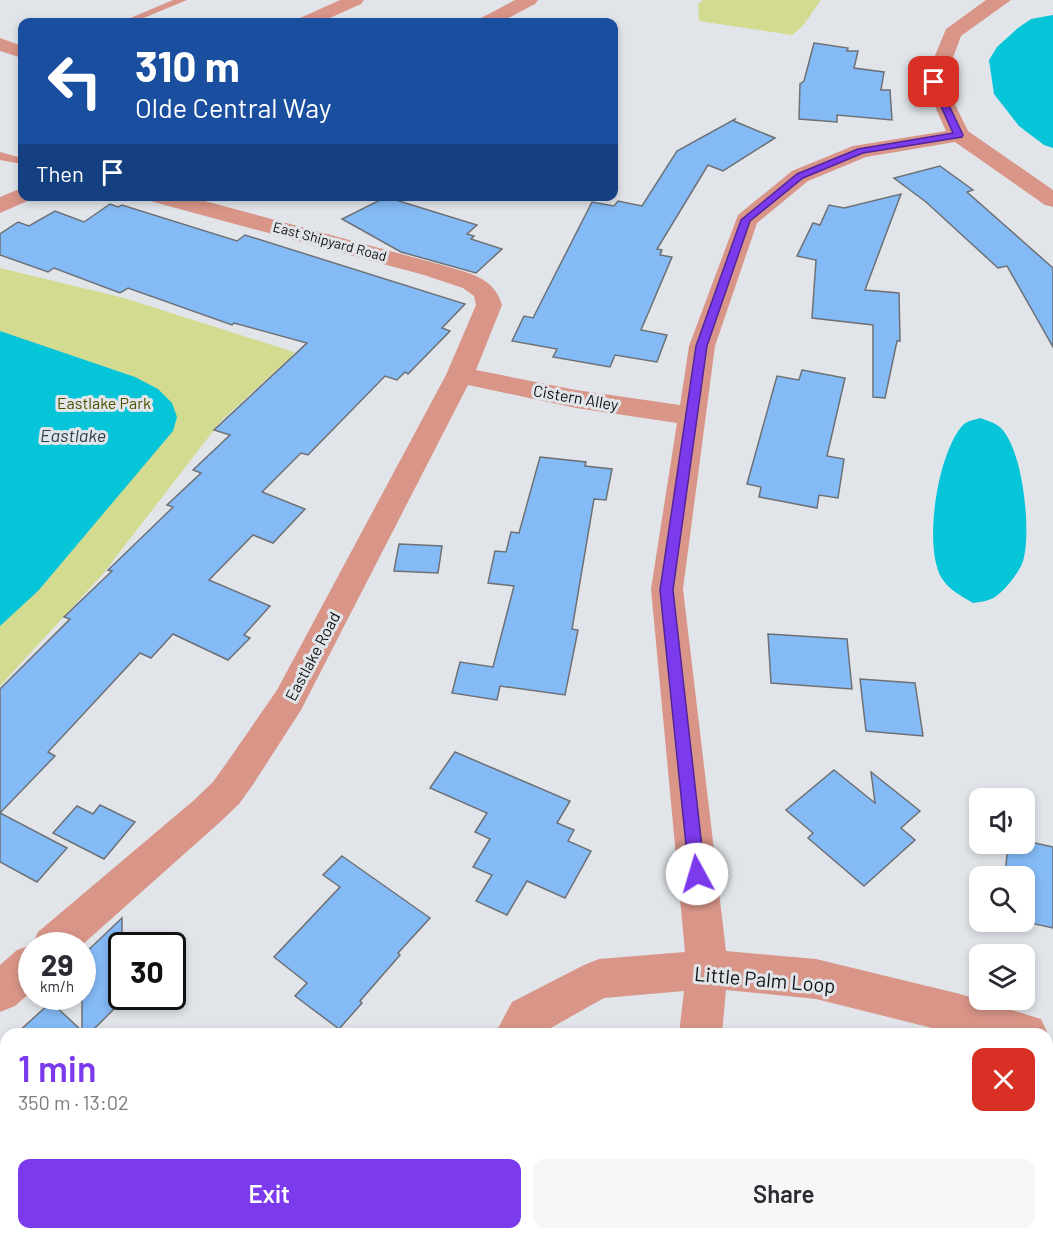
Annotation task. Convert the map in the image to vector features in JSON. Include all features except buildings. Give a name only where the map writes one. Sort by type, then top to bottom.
[{"type":"street","points":[[316,18],[355,0]]},
{"type":"street","points":[[495,18],[529,0]]},
{"type":"street","points":[[997,0],[953,33],[934,82],[958,135],[1053,200]]},
{"type":"street","points":[[0,44],[18,51]]},
{"type":"street","points":[[701,1028],[707,969],[667,590],[702,346],[746,220],[800,176],[861,151],[958,135]]},
{"type":"street","points":[[0,206],[18,197]]},
{"type":"street","name":"East Shipyard Road","points":[[202,201],[220,203],[462,280],[486,293],[489,305]]},
{"type":"street","name":"Eastlake Road","points":[[67,932],[206,812],[226,793],[241,772],[289,700],[460,375],[489,305]]},
{"type":"street","name":"Cistern Alley","points":[[460,375],[576,399],[692,416]]},
{"type":"street","name":"Little Palm Loop","points":[[520,1028],[527,1016],[599,979],[707,969],[816,979],[960,1014],[1006,1028]]},
{"type":"street","points":[[0,992],[18,976]]},
{"type":"lane","points":[[136,18],[182,0]]},
{"type":"lane","points":[[0,156],[18,160]]},
{"type":"green space","points":[[703,0],[821,0],[802,27],[792,35],[699,21],[698,4]]},
{"type":"green space","name":"Eastlake Park","points":[[0,268],[124,298],[294,352],[221,421],[102,575],[0,686]]},
{"type":"water","points":[[1053,15],[1053,148],[1044,145],[1019,126],[994,94],[989,60],[997,47],[1018,28],[1031,19]]},
{"type":"water","name":"Eastlake","points":[[0,331],[135,377],[158,389],[172,403],[177,417],[173,431],[38,591],[0,626]]},
{"type":"water","points":[[980,418],[997,425],[1006,434],[1013,449],[1019,468],[1026,510],[1026,548],[1021,566],[1003,590],[995,597],[973,603],[951,589],[941,577],[933,543],[933,522],[940,476],[946,455],[963,425]]},
{"type":"route","points":[[697,874],[667,590],[702,346],[746,220],[800,176],[861,151],[958,135],[934,82]]}]
